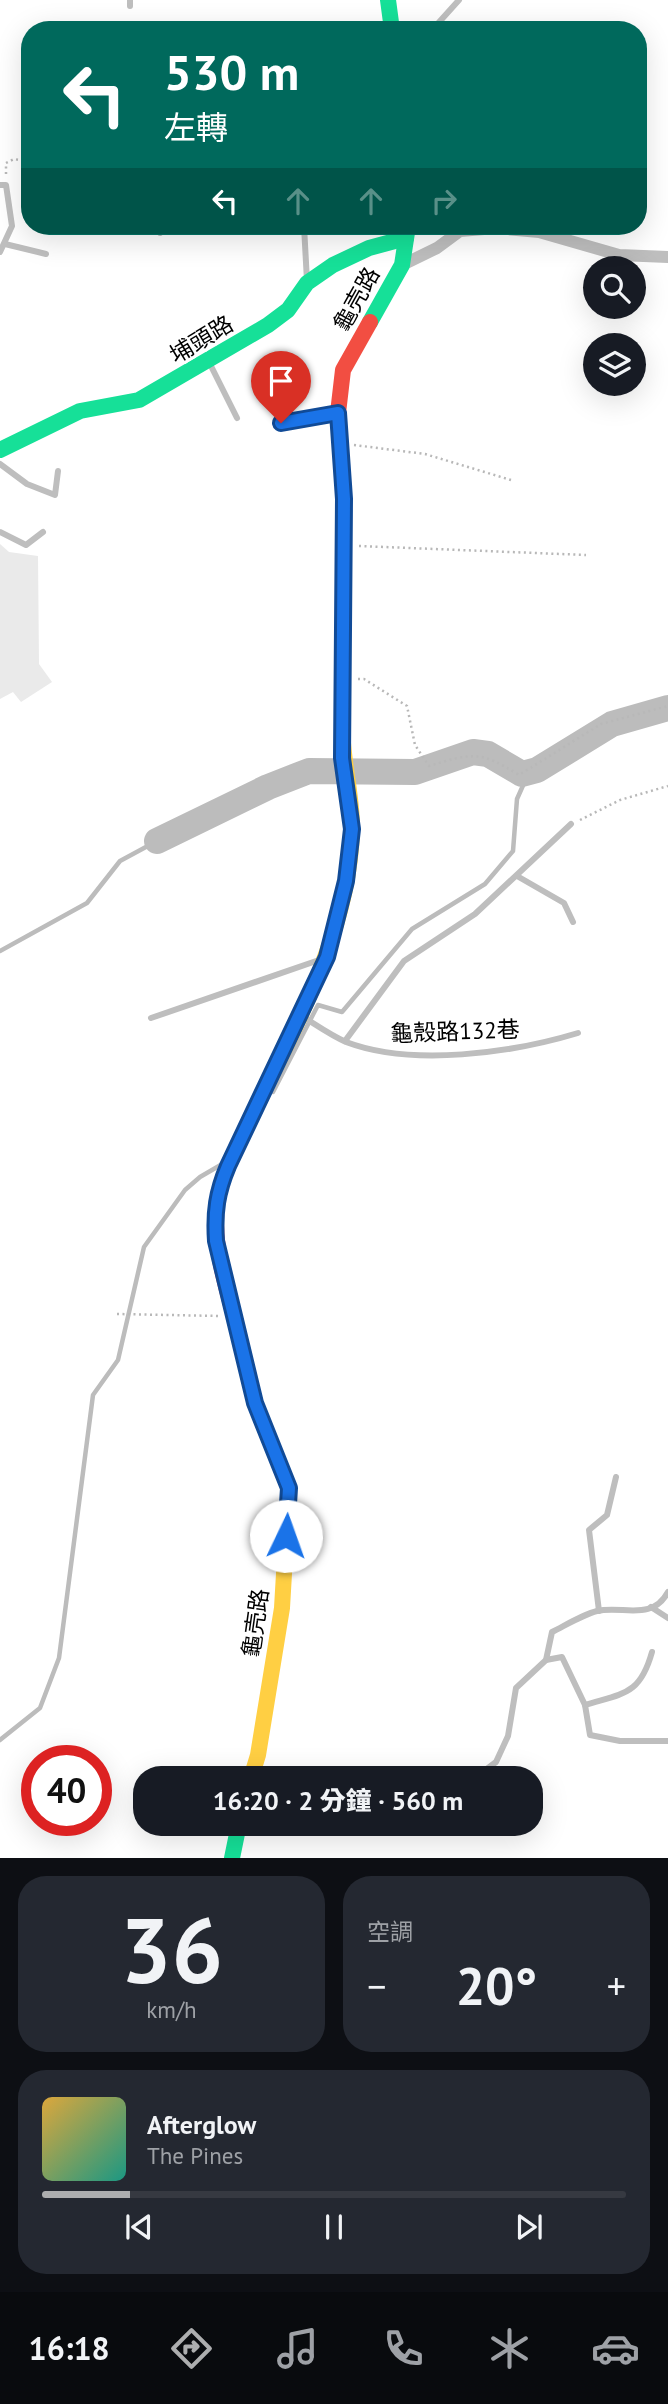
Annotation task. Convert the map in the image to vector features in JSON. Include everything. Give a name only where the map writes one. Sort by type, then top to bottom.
[{"type":"street","points":[[388,0],[391,21]]},
{"type":"street","name":"埔頭路","points":[[0,450],[35,429],[80,411],[139,400],[288,310],[307,283],[333,265],[400,235]]},
{"type":"street","name":"龜壳路","points":[[255,1766],[282,1608],[289,1488],[255,1403],[216,1241],[214,1217],[217,1192],[298,1014],[327,957],[346,881],[352,829],[342,758],[344,499],[338,413],[343,370],[402,265],[407,235]]},
{"type":"street","points":[[402,265],[454,235]]},
{"type":"street","points":[[549,235],[618,255],[668,257]]},
{"type":"street","points":[[232,1858],[237,1836]]},
{"type":"lane","points":[[440,21],[459,0]]},
{"type":"lane","points":[[0,252],[12,226],[3,185]]},
{"type":"lane","points":[[304,235],[307,283]]},
{"type":"lane","points":[[5,244],[46,254]]},
{"type":"lane","points":[[208,360],[237,418]]},
{"type":"lane","points":[[281,423],[338,413]]},
{"type":"lane","points":[[0,464],[27,484],[55,495],[58,471]]},
{"type":"lane","points":[[0,532],[26,545],[43,531]]},
{"type":"lane","points":[[345,1041],[404,961],[475,914],[571,824]]},
{"type":"lane","points":[[517,876],[564,903],[573,922]]},
{"type":"lane","points":[[151,1018],[327,957]]},
{"type":"lane","name":"龜殼路132巷","points":[[298,1014],[345,1041],[386,1053],[472,1053],[532,1047],[578,1033]]},
{"type":"lane","points":[[599,1611],[589,1531],[607,1515],[616,1477]]},
{"type":"lane","points":[[546,1660],[552,1632],[599,1611],[639,1612],[664,1600],[668,1592]]},
{"type":"lane","points":[[651,1607],[668,1618]]},
{"type":"lane","points":[[585,1705],[633,1691],[646,1674],[652,1652]]},
{"type":"lane","points":[[491,1766],[496,1762],[508,1736],[516,1688],[546,1660],[562,1657],[585,1705],[590,1735],[620,1741],[668,1741]]},
{"type":"path","points":[[3,185],[6,163],[14,159],[21,160]]},
{"type":"path","points":[[341,443],[425,454],[511,480]]},
{"type":"path","points":[[342,545],[586,555]]},
{"type":"path","points":[[341,678],[364,679],[407,706],[415,745],[429,765],[472,753],[498,761],[519,775],[601,724],[668,706]]},
{"type":"path","points":[[571,824],[620,800],[668,786]]},
{"type":"path","points":[[117,1314],[233,1315]]},
{"type":"shaded area","points":[[0,544],[9,552],[38,556],[39,664],[52,682],[21,702],[13,692],[0,699]]},
{"type":"waterway","points":[[157,841],[268,787],[309,771],[415,772],[473,752],[488,754],[522,774],[537,770],[612,724],[668,708]]},
{"type":"waterway","points":[[273,1092],[318,1005],[342,1012],[412,929],[485,884],[513,851],[517,799],[529,772]]},
{"type":"waterway","points":[[0,951],[87,903],[120,861],[157,841]]},
{"type":"waterway","points":[[0,1740],[40,1708],[59,1658],[93,1395],[118,1360],[144,1247],[185,1190],[200,1177],[224,1163]]},
{"type":"traffic: fast","points":[[388,0],[391,21]]},
{"type":"traffic: fast","points":[[370,322],[402,265],[407,235]]},
{"type":"traffic: fast","points":[[0,450],[80,411],[139,400],[268,325],[288,310],[307,283],[333,265],[369,248],[406,238]]},
{"type":"traffic: fast","points":[[232,1858],[237,1836]]},
{"type":"traffic: slow","points":[[247,1126],[315,983],[341,909],[352,831],[342,724]]},
{"type":"traffic: slow","points":[[240,1339],[255,1403],[289,1488],[282,1608],[255,1766]]},
{"type":"traffic: jam","points":[[342,724],[344,499],[338,413],[343,370],[370,322]]},
{"type":"traffic: jam","points":[[240,1339],[220,1262],[216,1224],[221,1185],[247,1126]]},
{"type":"route","points":[[281,423],[305,416],[338,413],[344,499],[342,758],[352,829],[346,881],[327,957],[228,1166],[217,1192],[214,1217],[216,1241],[255,1403],[281,1461],[289,1488],[286,1536]]}]
